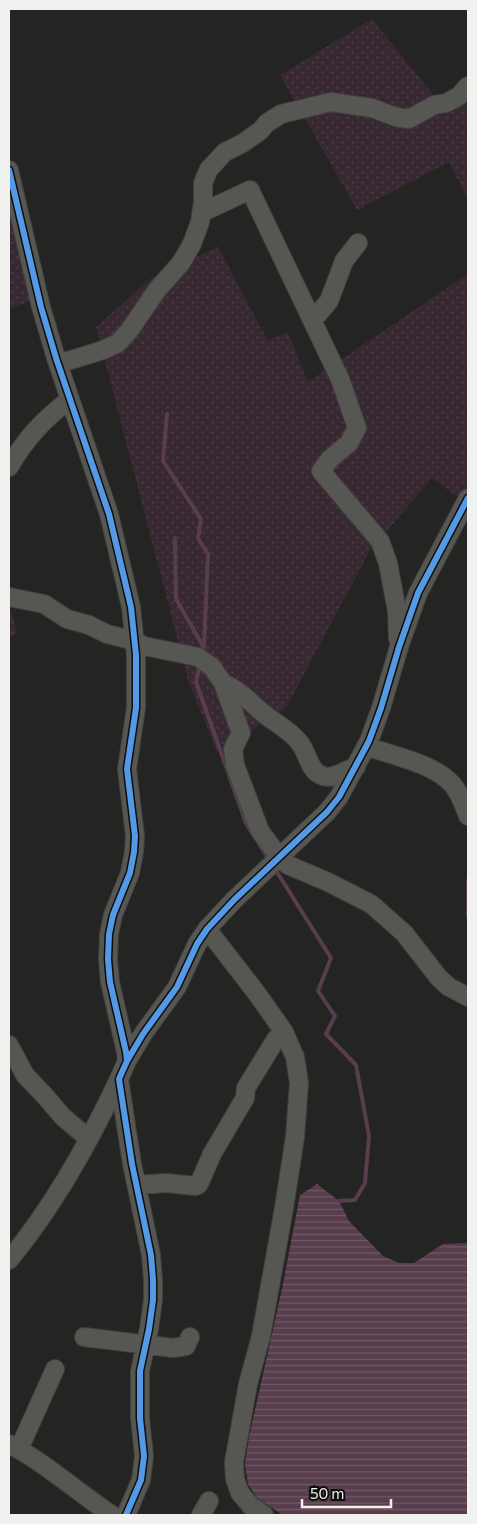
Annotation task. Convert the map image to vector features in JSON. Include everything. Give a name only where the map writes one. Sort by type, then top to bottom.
[{"type":"street","points":[[58,364],[103,350],[118,343],[130,331],[157,290],[182,264],[192,244],[201,213],[203,182],[209,169],[225,152],[243,144],[260,131],[267,122],[281,114],[331,102],[372,108],[396,117],[409,119],[434,105],[446,103],[459,96],[468,86]]},
{"type":"street","points":[[9,170],[41,307],[58,364],[109,514],[131,607],[136,655],[136,708],[127,769],[135,836],[134,852],[130,873],[113,915],[109,934],[108,959],[110,982],[126,1052],[126,1061]]},
{"type":"street","points":[[201,213],[250,190],[340,379],[357,428],[349,443],[330,459],[321,471],[380,541],[388,563],[397,610],[399,647]]},
{"type":"street","points":[[313,320],[329,301],[344,261],[358,244]]},
{"type":"street","points":[[9,468],[24,442],[50,415],[70,399]]},
{"type":"street","points":[[9,1260],[37,1224],[90,1139],[126,1061],[157,1013],[177,987],[196,944],[234,900],[327,812],[339,796],[356,767],[382,708],[399,647],[418,594],[468,498]]},
{"type":"street","points":[[9,597],[44,604],[67,619],[107,634],[135,641],[144,646],[161,651],[183,653],[198,657],[212,667],[223,683],[241,733],[233,749],[235,765],[260,831],[279,857],[288,865],[328,882],[371,904],[404,933],[439,978],[468,997]]},
{"type":"street","points":[[223,683],[234,688],[263,713],[290,732],[301,744],[313,769],[323,776],[336,776],[350,768],[356,767]]},
{"type":"street","points":[[366,746],[439,773],[452,784],[468,816]]},
{"type":"street","points":[[207,929],[284,1032],[295,1057],[299,1083],[295,1138],[261,1336],[248,1384],[234,1462],[234,1479],[240,1493],[251,1506],[264,1515]]},
{"type":"street","points":[[137,1185],[166,1183],[196,1186],[199,1184],[212,1154],[245,1098],[246,1088],[276,1039],[284,1032]]},
{"type":"street","points":[[9,1045],[25,1075],[63,1117],[90,1139]]},
{"type":"street","points":[[119,1079],[132,1164],[151,1255],[153,1280],[153,1300],[140,1371],[140,1418],[144,1456],[141,1480],[126,1515]]},
{"type":"street","points":[[84,1337],[173,1348],[186,1346],[190,1337]]},
{"type":"street","points":[[55,1369],[14,1446],[57,1474],[112,1515]]},
{"type":"shaded area","points":[[372,19],[439,102],[468,88],[468,200],[449,162],[357,210],[280,75]]},
{"type":"shaded area","points":[[9,186],[35,299],[9,309]]},
{"type":"shaded area","points":[[218,247],[268,341],[288,332],[308,382],[468,274],[468,504],[432,478],[369,552],[286,708],[217,752],[188,680],[96,327],[150,279]]},
{"type":"shaded area","points":[[9,604],[17,632],[9,638]]},
{"type":"shaded area","points":[[317,1184],[339,1201],[349,1221],[383,1256],[399,1263],[414,1263],[443,1244],[468,1243],[468,1515],[283,1515],[258,1499],[248,1484],[245,1464],[249,1437],[282,1289],[300,1195]]},
{"type":"waterway","points":[[167,414],[163,461],[201,519],[198,538],[208,554],[204,646],[202,654]]},
{"type":"waterway","points":[[175,538],[176,599],[203,646]]},
{"type":"waterway","points":[[200,664],[196,682],[246,823],[252,833]]},
{"type":"waterway","points":[[259,844],[270,861]]},
{"type":"waterway","points":[[275,869],[331,958],[318,991],[335,1016],[326,1034],[356,1065],[369,1136],[365,1183],[355,1200],[339,1201]]},
{"type":"waterway","points":[[468,880],[468,917]]},
{"type":"cycle path","points":[[9,170],[41,307],[56,358],[109,514],[131,607],[136,655],[136,708],[127,769],[135,836],[134,852],[130,873],[113,915],[109,934],[108,959],[110,982],[127,1061]]},
{"type":"cycle path","points":[[126,1515],[141,1480],[144,1456],[140,1418],[140,1371],[149,1329],[153,1300],[153,1280],[151,1255],[132,1164],[119,1079],[143,1034],[177,987],[197,944],[207,929],[234,900],[327,812],[339,797],[369,741],[418,593],[468,498]]}]
